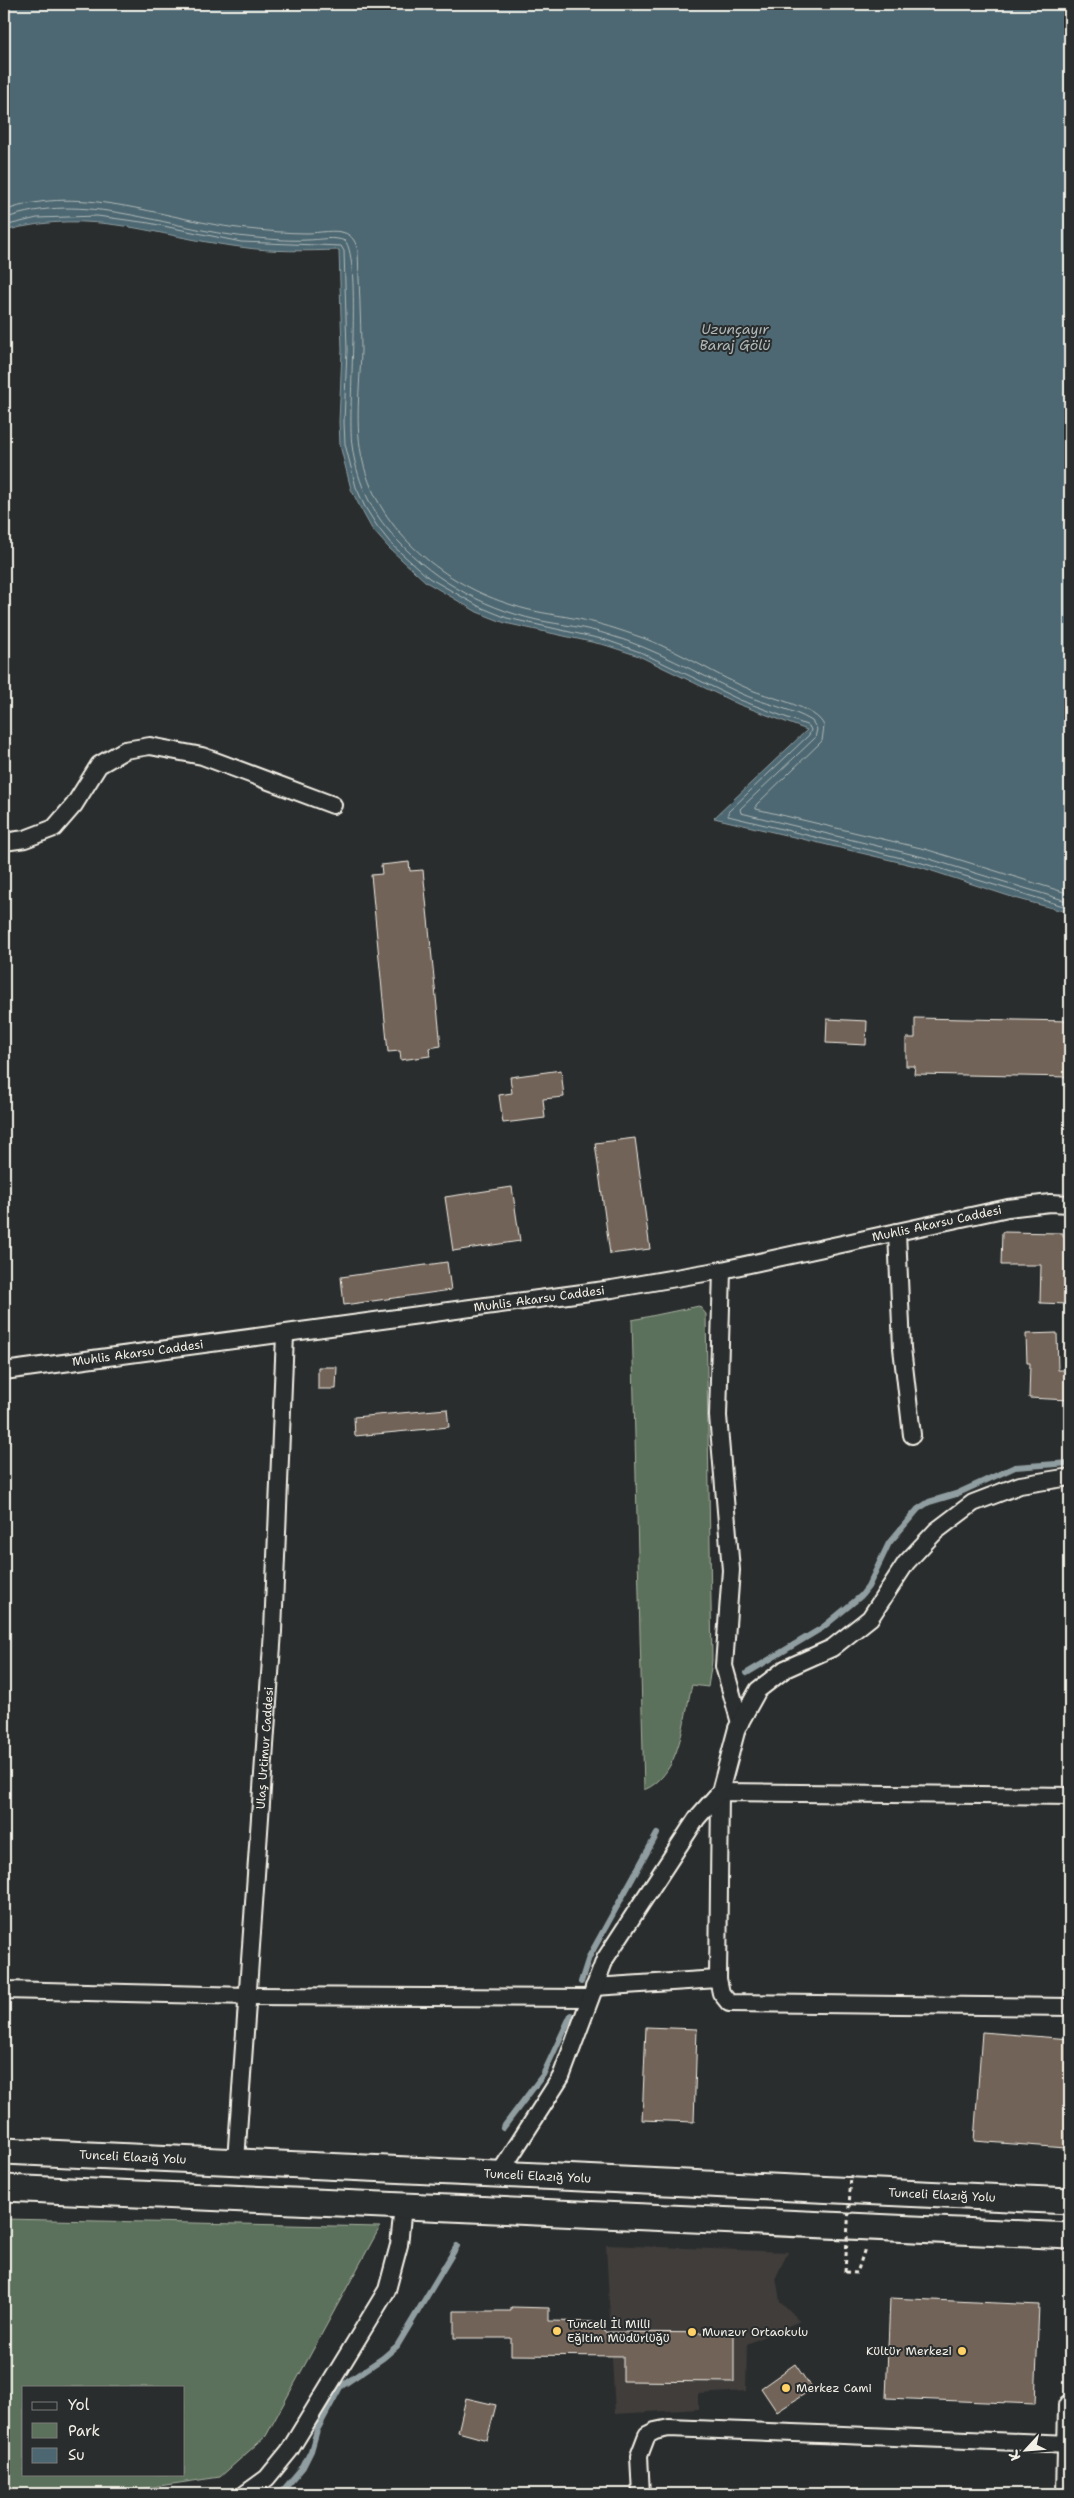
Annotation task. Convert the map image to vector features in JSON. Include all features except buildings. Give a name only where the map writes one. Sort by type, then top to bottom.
[{"type":"main road","name":"Tunceli Elazığ Yolu","points":[[4,2151],[1070,2201]]},
{"type":"main road","points":[[4,2188],[1070,2236]]},
{"type":"street","points":[[4,842],[25,839],[54,828],[74,805],[99,765],[125,750],[150,746],[202,756],[333,805]]},
{"type":"street","name":"Muhlis Akarsu Caddesi","points":[[4,1371],[285,1335],[612,1289],[722,1270],[1008,1208],[1050,1203],[1070,1204]]},
{"type":"street","points":[[897,1232],[902,1348],[912,1435]]},
{"type":"street","points":[[722,1270],[718,1416],[730,1570],[724,1666],[740,1722]]},
{"type":"street","name":"Ulaş Urtimur Caddesi","points":[[236,2161],[273,1631],[285,1335]]},
{"type":"street","points":[[1070,1477],[1020,1485],[973,1503],[936,1531],[906,1563],[870,1618],[832,1648],[785,1669],[758,1690],[740,1722],[720,1792],[718,1980],[721,1993],[729,2003],[1070,2007]]},
{"type":"street","points":[[499,2174],[561,2077],[605,1959],[697,1818],[720,1792],[1070,1796]]},
{"type":"street","points":[[4,1990],[249,1996],[592,1992],[718,1980]]},
{"type":"street","points":[[245,2494],[267,2478],[289,2451],[387,2290],[399,2245],[403,2206]]},
{"type":"street","points":[[1068,2494],[1070,2406]]},
{"type":"street","points":[[641,2494],[640,2456],[647,2435],[669,2428],[1070,2444]]},
{"type":"path","points":[[852,2175],[845,2272],[857,2273],[865,2248]]},
{"type":"shaded area","name":"Munzur Ortaokulu","points":[[606,2245],[788,2252],[776,2277],[780,2301],[800,2321],[747,2344],[746,2391],[698,2394],[698,2409],[615,2414]]},
{"type":"green space","points":[[699,1306],[706,1314],[712,1661],[708,1687],[692,1685],[683,1730],[673,1759],[666,1772],[656,1783],[644,1790],[632,1320]]},
{"type":"green space","points":[[4,2219],[380,2227],[266,2436],[220,2477],[105,2494],[4,2494]]},
{"type":"water","name":"Uzunçayır Baraj Gölü","points":[[4,4],[1070,4],[1070,913],[1015,898],[920,867],[714,818],[807,730],[738,704],[639,656],[605,645],[505,623],[477,612],[426,582],[389,548],[372,529],[351,489],[340,445],[342,350],[339,250],[290,251],[252,249],[96,223],[37,224],[4,231]]},
{"type":"waterway","points":[[747,1673],[822,1628],[861,1596],[868,1587],[889,1543],[918,1509],[929,1502],[956,1494],[1015,1467],[1070,1463]]},
{"type":"waterway","points":[[581,1982],[589,1957],[657,1834]]},
{"type":"waterway","points":[[503,2128],[543,2075],[571,2015]]},
{"type":"waterway","points":[[280,2494],[303,2467],[311,2451],[317,2430],[340,2387],[383,2358],[397,2346],[457,2246]]},
{"type":"place","name":"Tunceli İl Milli Eğitim Müdürlüğü","points":[[557,2331]]},
{"type":"place","name":"Munzur Ortaokulu","points":[[692,2332]]},
{"type":"place","name":"Kültür Merkezi","points":[[962,2351]]},
{"type":"place","name":"Merkez Cami","points":[[786,2388]]}]
